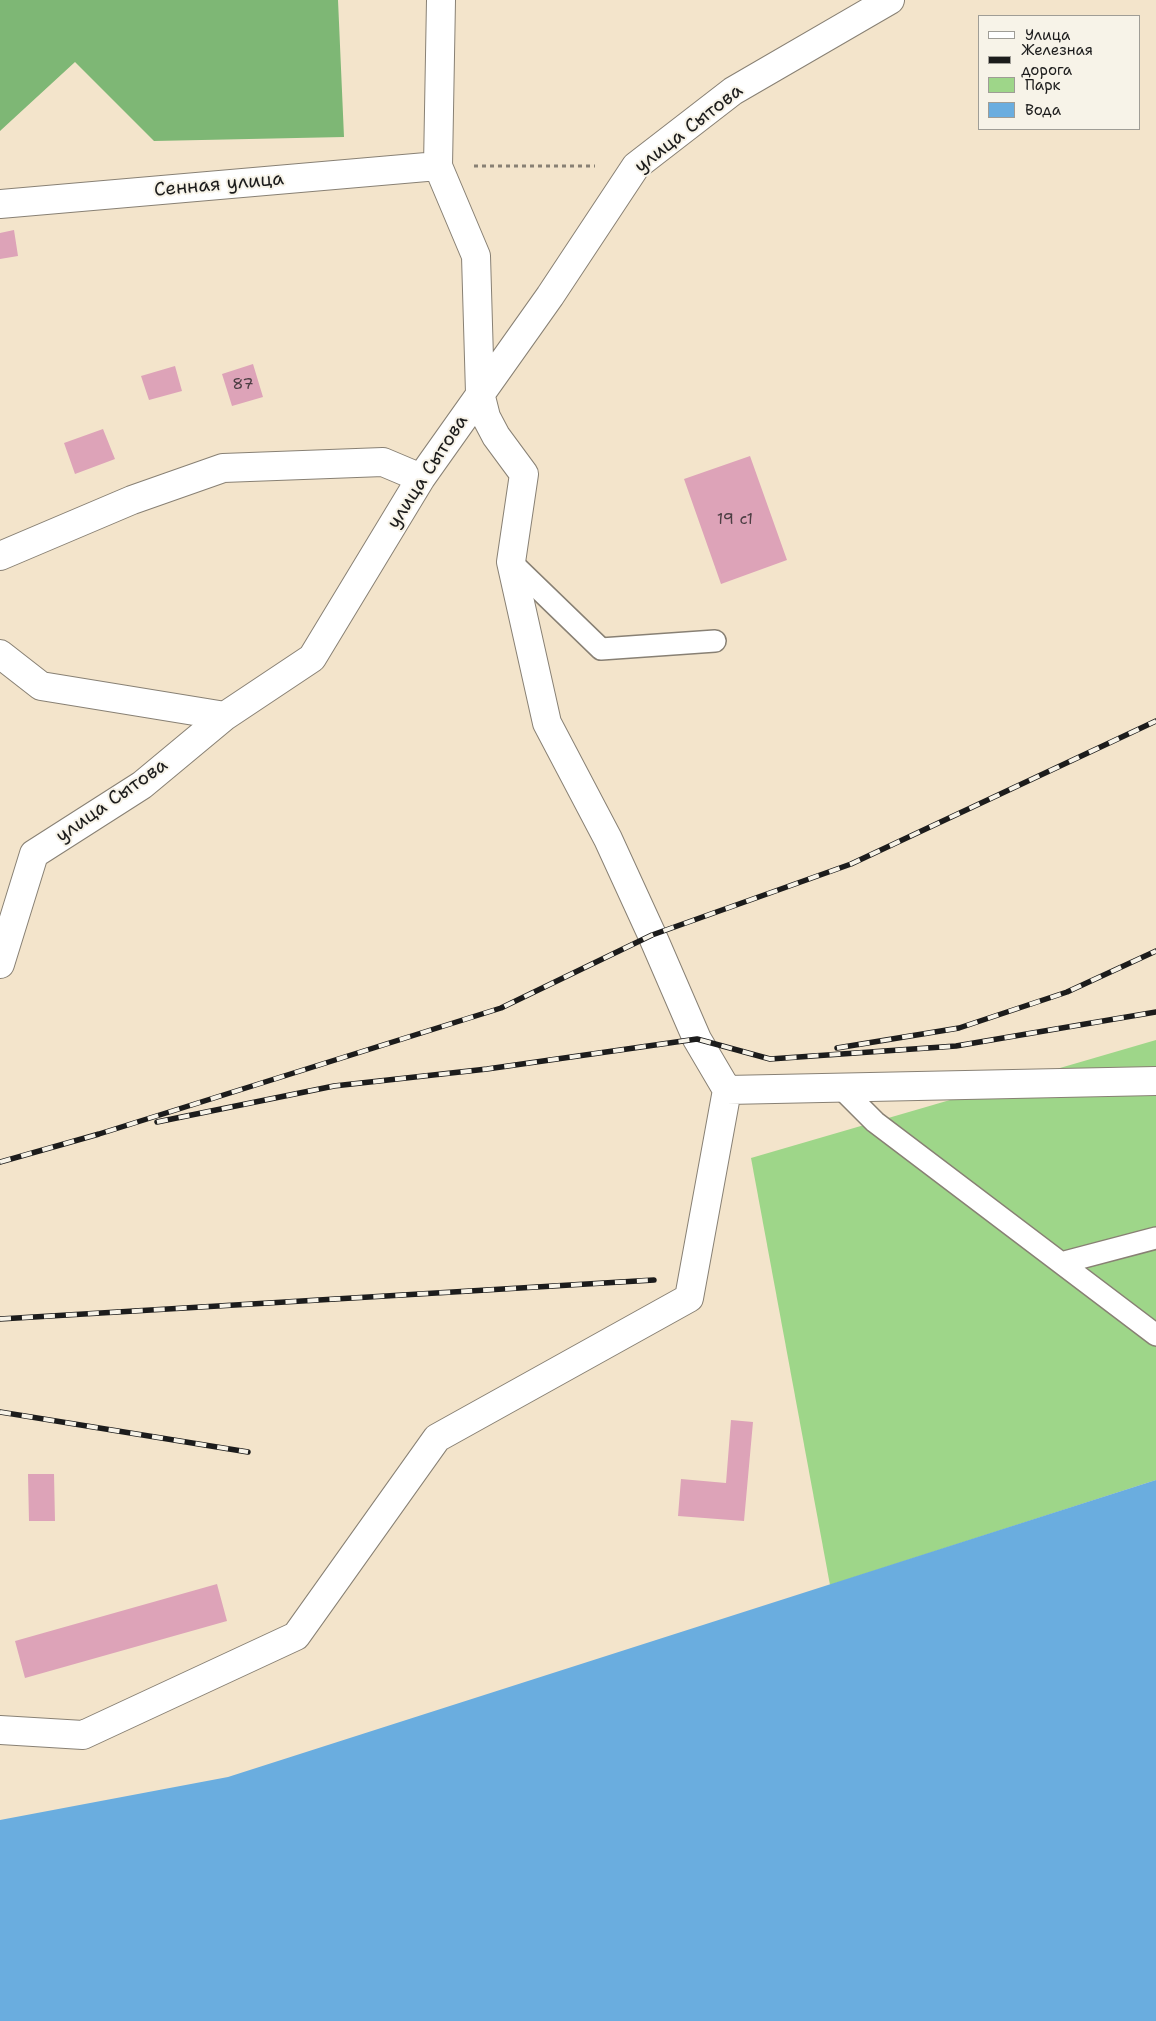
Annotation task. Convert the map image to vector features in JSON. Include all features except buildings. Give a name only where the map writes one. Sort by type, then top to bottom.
[{"type":"street","points":[[0,1730],[83,1735],[296,1636],[437,1438],[689,1298],[727,1090],[697,1039],[608,839],[547,723],[511,562],[524,474],[496,436],[486,417],[480,393],[476,256],[438,166],[441,0]]},
{"type":"street","name":"улица Сытова","points":[[0,964],[34,854],[142,785],[225,716],[312,658],[422,478],[550,296],[636,166],[733,91],[890,0]]},
{"type":"street","name":"Сенная улица","points":[[0,204],[438,166]]},
{"type":"street","points":[[0,556],[132,500],[223,468],[383,462],[422,478]]},
{"type":"street","points":[[0,654],[41,686],[225,716]]},
{"type":"street","points":[[727,1090],[1156,1081]]},
{"type":"lane","points":[[511,562],[601,649],[716,641]]},
{"type":"lane","points":[[842,1089],[874,1122],[1156,1335]]},
{"type":"lane","points":[[1061,1263],[1156,1238]]},
{"type":"path","points":[[438,166],[636,166]]},
{"type":"green space","points":[[0,0],[338,0],[344,137],[154,141],[75,62],[0,131]]},
{"type":"green space","points":[[1156,1040],[1156,1480],[830,1585],[751,1158]]},
{"type":"water","points":[[1156,1480],[1156,2021],[0,2021],[0,1820],[228,1777]]},
{"type":"railway","points":[[0,1162],[99,1134],[501,1008],[652,935],[851,864],[1156,721]]},
{"type":"railway","points":[[837,1048],[959,1028],[1067,992],[1156,951]]},
{"type":"railway","points":[[157,1122],[334,1086],[487,1069],[697,1039],[770,1059],[956,1046],[1156,1012]]},
{"type":"railway","points":[[0,1319],[654,1280]]},
{"type":"railway","points":[[0,1412],[248,1452]]}]
